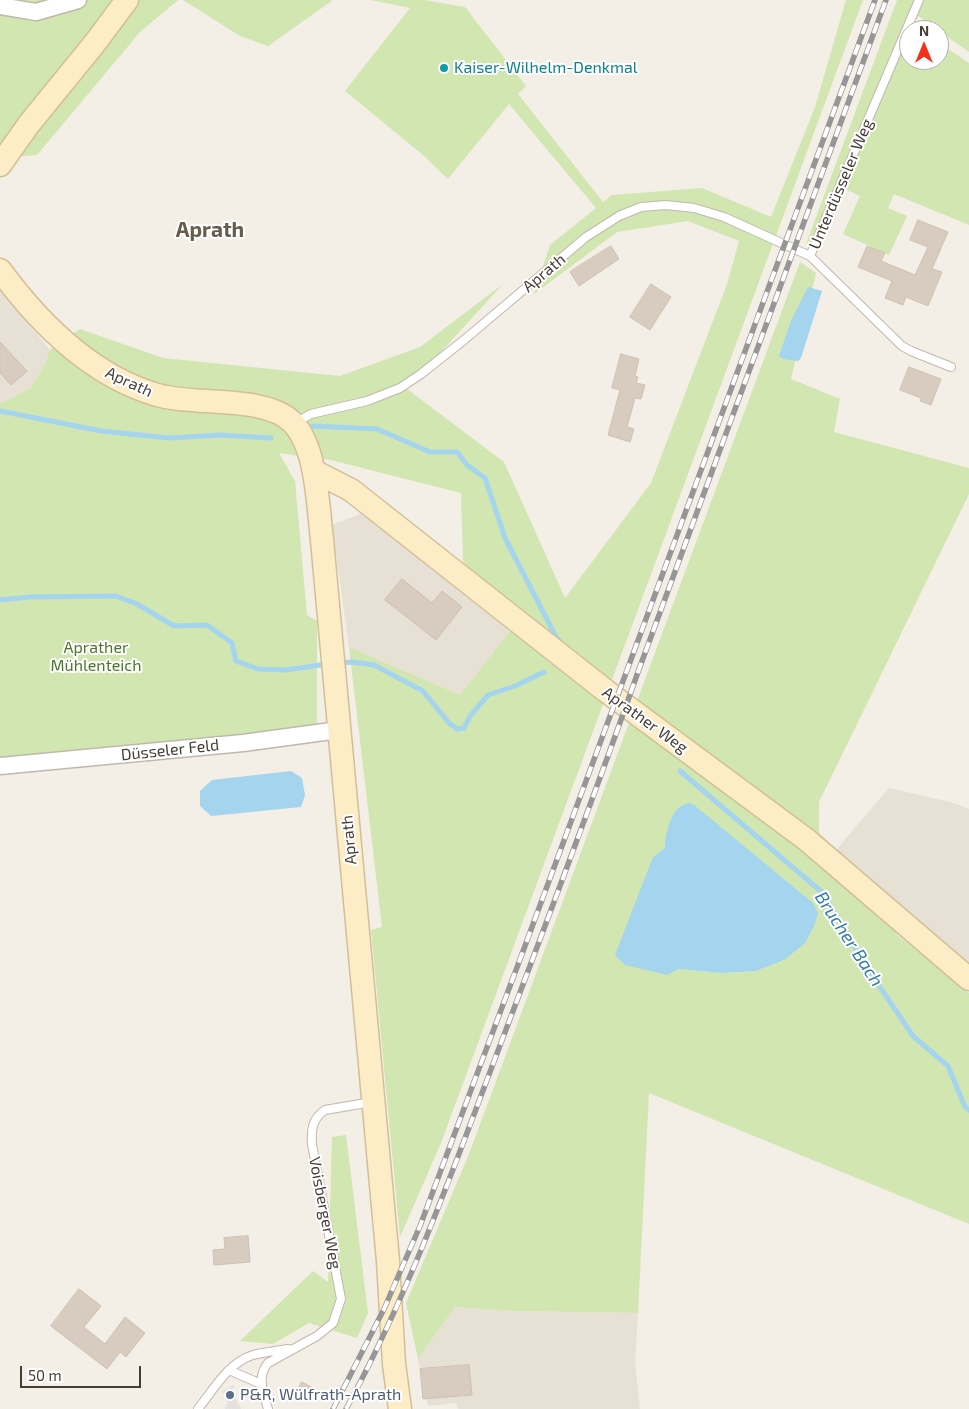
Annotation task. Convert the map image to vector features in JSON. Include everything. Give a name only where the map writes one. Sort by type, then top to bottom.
[{"type":"main road","points":[[0,165],[29,124],[95,43],[127,0]]},
{"type":"main road","name":"Aprath","points":[[0,270],[21,299],[54,334],[92,364],[125,383],[155,395],[185,401],[252,405],[270,409],[283,415],[294,424],[304,440],[314,471],[322,540],[388,1261],[394,1364],[400,1409]]},
{"type":"main road","name":"Aprather Weg","points":[[314,471],[351,490],[606,691],[807,840],[969,979]]},
{"type":"street","points":[[0,6],[36,12],[78,0]]},
{"type":"street","name":"Düsseler Feld","points":[[0,766],[243,743],[339,730]]},
{"type":"lane","name":"Unterdüsseler Weg","points":[[919,0],[810,256],[902,346],[951,367]]},
{"type":"lane","name":"Aprath","points":[[294,424],[311,414],[367,401],[400,388],[421,374],[586,237],[619,216],[641,207],[666,205],[694,208],[724,218],[810,256]]},
{"type":"lane","name":"Voisberger Weg","points":[[261,1384],[264,1368],[268,1363],[317,1336],[333,1323],[341,1299],[312,1144],[312,1124],[319,1114],[325,1110],[374,1102]]},
{"type":"lane","name":"Voisberger Weg","points":[[198,1409],[230,1370],[240,1361],[252,1356],[295,1348]]},
{"type":"lane","points":[[230,1370],[261,1384],[268,1409]]},
{"type":"shaded area","points":[[0,290],[50,350],[44,366],[31,388],[0,404]]},
{"type":"shaded area","points":[[362,513],[510,631],[460,695],[349,647],[332,525]]},
{"type":"shaded area","points":[[889,788],[954,803],[969,809],[969,965],[836,850]]},
{"type":"shaded area","points":[[455,1307],[514,1311],[638,1313],[635,1361],[640,1409],[458,1409],[456,1403],[428,1406],[418,1359]]},
{"type":"shaded area","name":"P&R, Wülfrath-Aprath","points":[[235,1384],[232,1391],[241,1409],[225,1409],[227,1397],[226,1393],[221,1392]]},
{"type":"green space","points":[[0,0],[178,0],[140,32],[37,155],[0,158]]},
{"type":"green space","points":[[183,0],[333,0],[268,46],[240,36]]},
{"type":"green space","name":"Aprather Mühlenteich","points":[[371,0],[424,0],[465,7],[526,86],[518,94],[603,202],[612,195],[702,188],[771,217],[815,107],[846,0],[863,0],[441,1143],[400,1237],[371,930],[382,927],[349,647],[460,695],[510,631],[463,561],[461,493],[331,460],[279,453],[295,481],[307,615],[317,621],[317,726],[281,729],[0,768],[0,404],[31,388],[44,366],[50,350],[80,329],[163,358],[340,376],[420,347],[503,284],[407,389],[504,462],[565,598],[651,483],[727,284],[739,241],[688,221],[617,232],[534,294],[550,245],[596,208],[509,104],[448,179],[423,155],[345,91],[410,8]]},
{"type":"green space","points":[[897,0],[915,0],[907,20],[899,20],[899,38],[819,226],[810,244],[806,244]]},
{"type":"green space","points":[[924,0],[969,0],[969,52],[949,38],[949,20],[924,20],[917,15]]},
{"type":"green space","points":[[949,50],[969,63],[969,225],[894,194],[888,208],[907,216],[889,255],[843,234],[860,196],[843,188],[899,58],[899,70],[949,70]]},
{"type":"green space","points":[[800,262],[816,273],[791,379],[840,399],[834,432],[969,468],[969,494],[819,802],[819,833],[836,850],[945,944],[895,933],[969,993],[969,1224],[649,1093],[638,1313],[514,1311],[455,1307],[418,1359],[406,1303],[469,1154]],"holes":[[[683,804],[784,960],[756,971],[722,973],[678,969],[653,857],[665,848],[675,813]]]},
{"type":"green space","points":[[346,1135],[368,1313],[357,1338],[309,1323],[273,1344],[240,1341],[313,1271],[328,1282],[332,1137]]},
{"type":"water","points":[[808,287],[822,291],[801,358],[798,361],[783,359],[779,356],[791,321]]},
{"type":"water","points":[[291,771],[302,778],[305,795],[301,807],[211,816],[200,806],[200,791],[212,780]]},
{"type":"water","points":[[689,803],[694,805],[813,903],[818,913],[814,926],[805,943],[784,960],[756,971],[722,973],[678,969],[667,975],[625,965],[615,955],[653,857],[665,848],[666,835],[673,814],[683,805]]},
{"type":"building","points":[[918,220],[948,232],[932,269],[942,272],[928,306],[906,297],[903,305],[885,298],[892,281],[858,267],[867,246],[885,253],[881,261],[915,275],[928,247],[910,240]]},
{"type":"building","points":[[611,246],[619,259],[579,286],[570,272]]},
{"type":"building","points":[[651,284],[671,297],[650,330],[630,317]]},
{"type":"building","points":[[0,342],[27,371],[11,385],[0,373]]},
{"type":"building","points":[[621,354],[639,359],[635,376],[638,377],[636,383],[645,385],[641,399],[635,398],[627,427],[634,429],[630,442],[608,435],[620,390],[612,388]]},
{"type":"building","points":[[909,367],[941,379],[931,405],[920,401],[921,398],[900,390]]},
{"type":"building","points":[[402,579],[432,603],[442,591],[462,607],[436,640],[385,600]]},
{"type":"building","points":[[248,1236],[250,1262],[214,1265],[213,1250],[225,1249],[224,1238]]},
{"type":"building","points":[[79,1289],[101,1306],[84,1327],[105,1344],[125,1317],[145,1333],[126,1357],[120,1352],[107,1369],[51,1326]]},
{"type":"building","points":[[469,1365],[472,1395],[423,1399],[420,1369]]},
{"type":"building","points":[[302,1382],[315,1389],[308,1402],[295,1395]]},
{"type":"waterway","points":[[0,411],[101,431],[169,438],[220,435],[271,438]]},
{"type":"waterway","points":[[313,426],[377,429],[430,452],[457,452],[467,465],[485,478],[505,538],[556,637],[560,641]]},
{"type":"waterway","name":"Brucher Bach","points":[[0,600],[30,597],[116,596],[137,604],[174,626],[207,625],[232,643],[236,661],[258,669],[286,670],[327,664]]},
{"type":"waterway","name":"Brucher Bach","points":[[338,663],[353,662],[374,665],[423,691],[449,723],[457,729],[464,728],[470,716],[488,695],[515,686],[544,672]]},
{"type":"waterway","name":"Brucher Bach","points":[[680,771],[824,894],[863,962],[913,1036],[948,1066],[965,1107],[969,1110]]},
{"type":"railway","points":[[333,1409],[384,1309],[420,1226],[875,0]]},
{"type":"railway","points":[[346,1409],[388,1325],[426,1239],[460,1152],[585,819],[886,0]]},
{"type":"place","name":"Kaiser-Wilhelm-Denkmal","points":[[444,68]]},
{"type":"place","name":"P&R, Wülfrath-Aprath","points":[[230,1395]]},
{"type":"district","name":"Aprath","points":[[210,230]]}]
